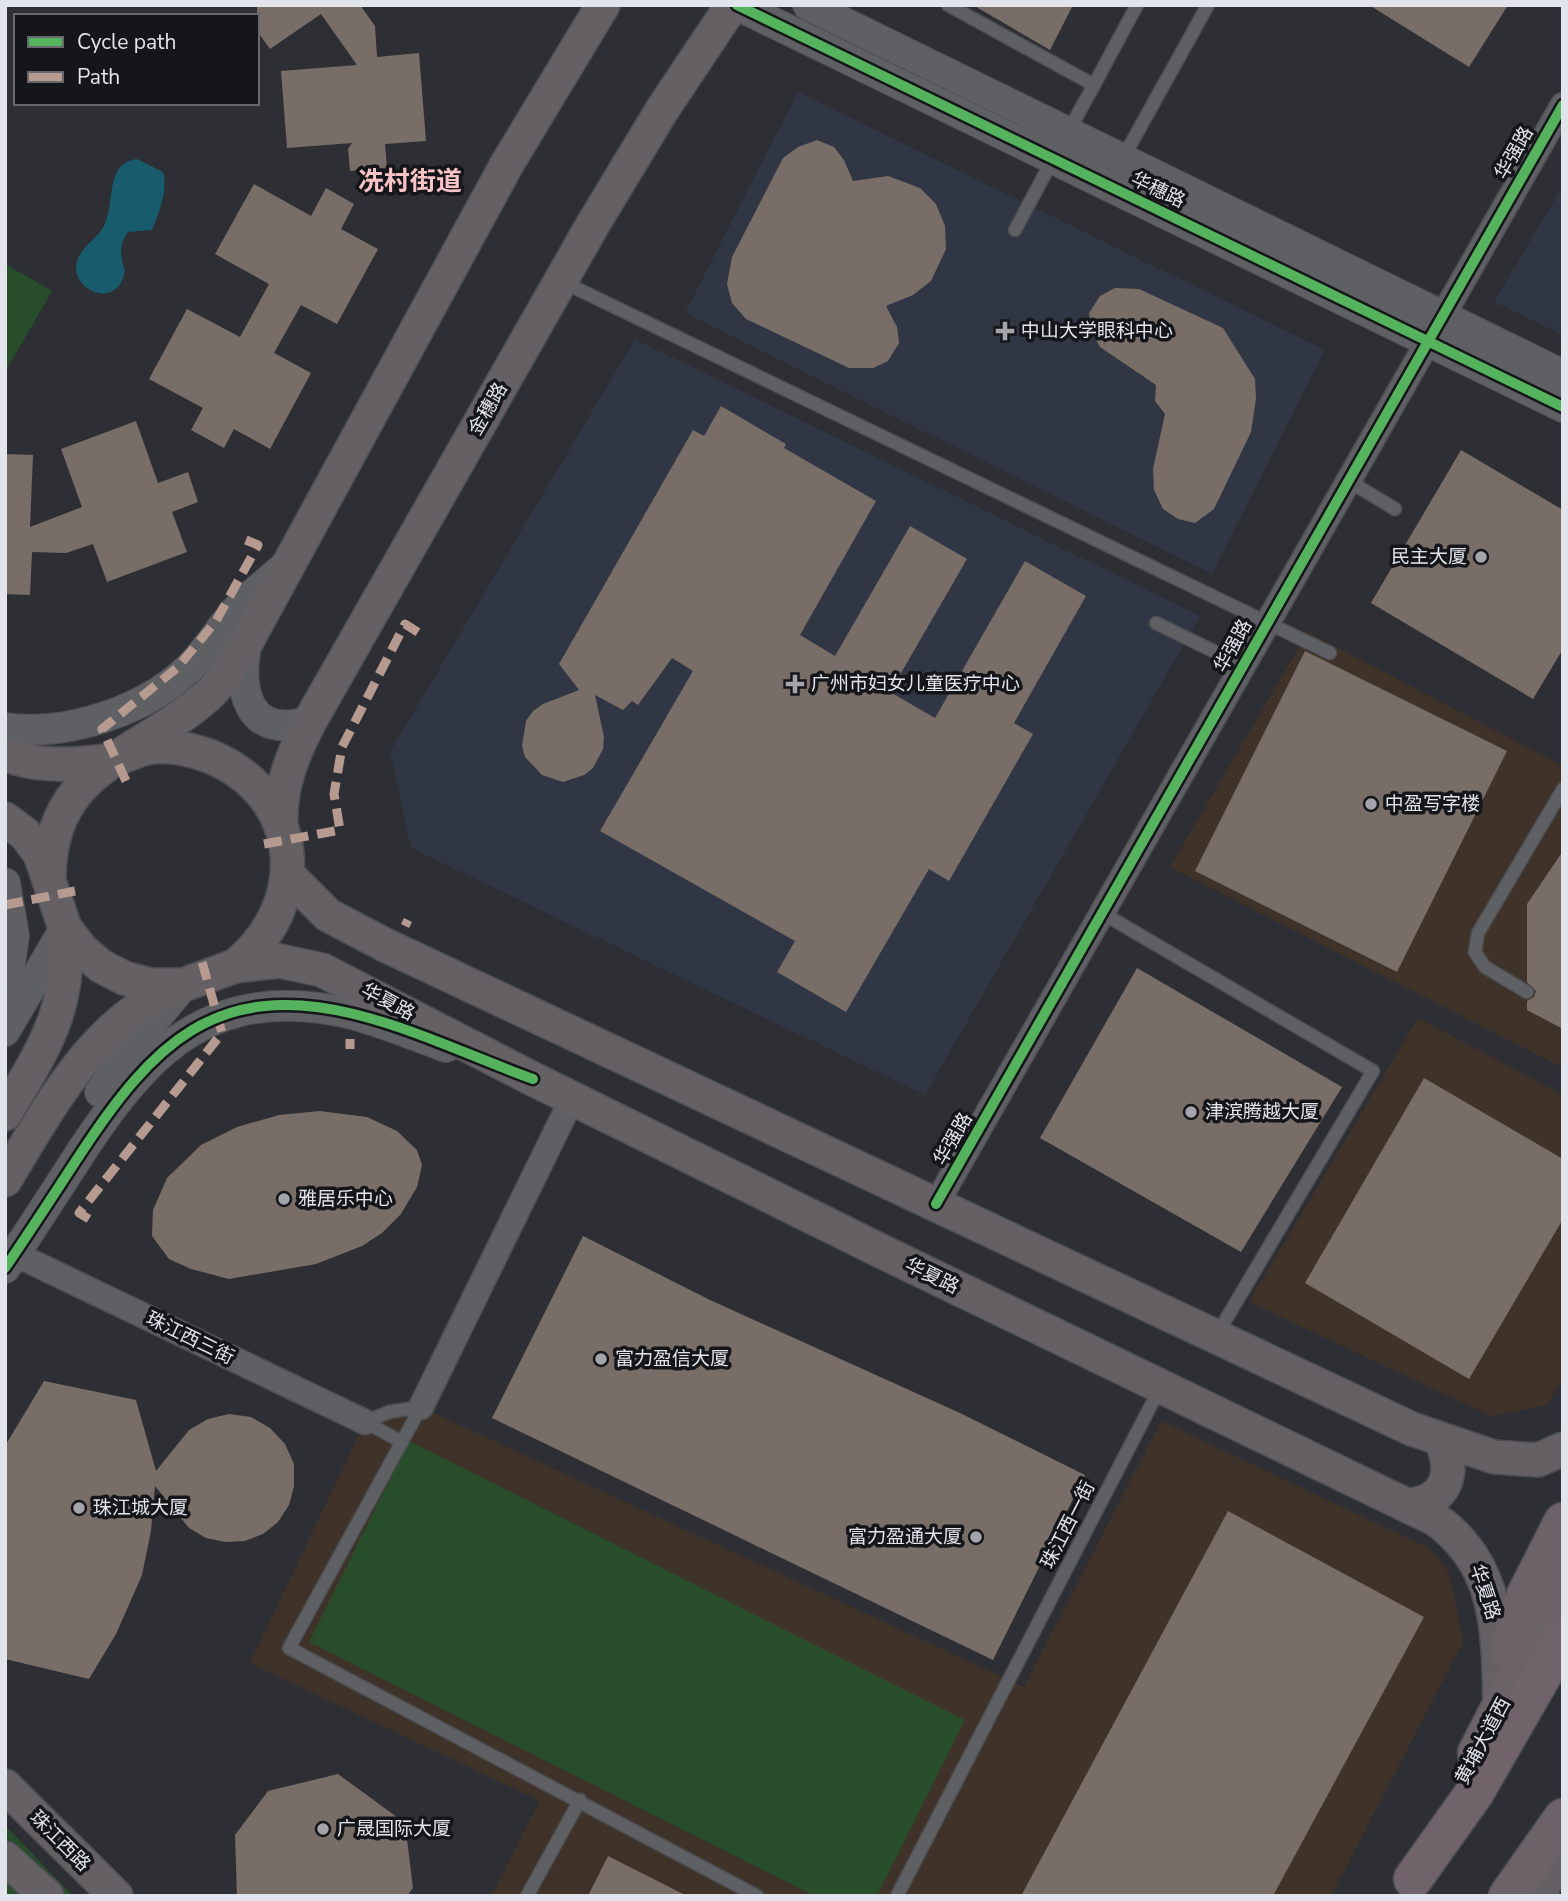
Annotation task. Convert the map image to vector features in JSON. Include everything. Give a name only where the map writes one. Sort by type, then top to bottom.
[{"type":"highway","points":[[1408,1887],[1475,1792],[1563,1639]]},
{"type":"main road","points":[[113,760],[207,696],[247,641],[507,164],[603,5]]},
{"type":"main road","name":"金穗路","points":[[281,827],[280,809],[287,772],[310,721],[560,281],[645,138],[735,5]]},
{"type":"main road","name":"华夏路","points":[[5,754],[43,764],[113,760],[147,748],[168,747],[208,755],[243,775],[273,807],[281,827],[288,875],[279,914],[270,930],[235,966]]},
{"type":"main road","name":"华夏路","points":[[49,878],[50,851],[56,826],[67,802],[84,782],[113,760]]},
{"type":"main road","name":"华夏路","points":[[5,819],[25,834],[40,855],[49,878],[54,904],[65,928],[81,949],[101,966],[124,978],[150,985],[183,985],[235,966],[279,961],[303,963],[372,993],[533,1080],[1409,1505],[1450,1530],[1470,1549],[1482,1573],[1498,1634],[1500,1711]]},
{"type":"main road","points":[[288,875],[328,915],[395,950],[1441,1441],[1494,1457],[1538,1460],[1563,1450]]},
{"type":"main road","points":[[5,1114],[55,1024],[67,977],[65,928]]},
{"type":"main road","points":[[372,993],[395,950]]},
{"type":"main road","points":[[5,1180],[59,1095],[97,1044],[137,1006],[183,985]]},
{"type":"main road","points":[[1409,1505],[1426,1504],[1441,1489],[1448,1464],[1441,1441]]},
{"type":"main road","points":[[1500,1711],[1515,1628],[1526,1595],[1563,1522]]},
{"type":"main road","name":"黄埔大道西","points":[[1408,1887],[1563,1586]]},
{"type":"main road","name":"珠江西路","points":[[5,1786],[116,1896]]},
{"type":"main road","points":[[1508,1896],[1563,1818]]},
{"type":"main road","points":[[1539,1896],[1563,1844]]},
{"type":"main road","points":[[5,1858],[47,1896]]},
{"type":"street","name":"华穗路","points":[[735,5],[1053,159],[1433,329],[1563,375]]},
{"type":"street","name":"华穗路","points":[[808,5],[1123,159],[1433,329],[1563,407]]},
{"type":"street","name":"华强路","points":[[936,1205],[1563,105]]},
{"type":"street","points":[[5,728],[49,729],[86,724],[117,712],[170,684],[195,662],[240,606],[291,561]]},
{"type":"street","points":[[247,641],[242,664],[246,698],[251,711],[262,720],[284,726],[310,721]]},
{"type":"street","points":[[5,883],[14,936],[5,996]]},
{"type":"street","points":[[5,1031],[65,928]]},
{"type":"street","points":[[8,1262],[106,1083],[183,985]]},
{"type":"street","points":[[8,1262],[113,1105],[136,1076],[178,1037],[221,1016],[252,1008],[289,1006],[355,1014],[533,1080]]},
{"type":"street","points":[[421,1407],[572,1099]]},
{"type":"street","name":"珠江西三街","points":[[8,1262],[365,1422]]},
{"type":"lane","points":[[948,5],[1094,85]]},
{"type":"lane","points":[[1068,132],[1137,5]]},
{"type":"lane","points":[[1123,159],[1208,5]]},
{"type":"lane","points":[[1015,230],[1053,159]]},
{"type":"lane","points":[[560,281],[1330,653]]},
{"type":"lane","points":[[1347,480],[1395,509]]},
{"type":"lane","points":[[1156,623],[1242,665]]},
{"type":"lane","points":[[1527,992],[1485,967],[1475,952],[1476,943],[1478,933],[1563,789]]},
{"type":"lane","points":[[1102,912],[1373,1071],[1216,1337]]},
{"type":"lane","name":"珠江西一街","points":[[897,1896],[1161,1386]]},
{"type":"lane","points":[[365,1422],[389,1412],[421,1407]]},
{"type":"lane","points":[[421,1407],[289,1648],[757,1896]]},
{"type":"lane","points":[[365,1422],[402,1442]]},
{"type":"lane","points":[[527,1896],[580,1800]]},
{"type":"shaded area","name":"中山大学眼科中心","points":[[798,92],[1325,350],[1212,574],[685,313]]},
{"type":"shaded area","points":[[1563,186],[1563,335],[1494,302]]},
{"type":"shaded area","name":"广州市妇女儿童医疗中心","points":[[635,339],[1200,616],[925,1095],[411,848],[390,752]]},
{"type":"shaded area","points":[[1308,632],[1559,764],[1563,759],[1563,1068],[1170,867]]},
{"type":"shaded area","points":[[1418,1018],[1563,1095],[1563,1379],[1547,1405],[1491,1416],[1249,1302]]},
{"type":"shaded area","points":[[421,1407],[1024,1687],[1161,1421],[1429,1548],[1446,1568],[1463,1642],[1331,1896],[491,1896],[540,1801],[250,1663],[365,1422]]},
{"type":"green space","points":[[5,264],[52,291],[5,372]]},
{"type":"green space","points":[[409,1441],[965,1720],[877,1896],[815,1896],[309,1642]]},
{"type":"green space","points":[[5,1825],[73,1896],[5,1896]]},
{"type":"water","points":[[137,159],[163,172],[164,194],[160,209],[152,230],[128,232],[125,237],[121,251],[125,271],[119,286],[112,291],[96,293],[78,277],[77,261],[82,251],[104,226],[115,176],[127,162]]},
{"type":"building","points":[[257,5],[360,5],[375,26],[377,57],[419,53],[426,141],[385,144],[387,168],[350,171],[348,149],[352,143],[287,148],[281,71],[357,65],[321,14],[270,49],[259,34]]},
{"type":"building","points":[[973,5],[1073,5],[1050,50]]},
{"type":"building","points":[[1369,5],[1508,5],[1469,67]]},
{"type":"building","points":[[817,140],[834,147],[844,160],[853,181],[888,176],[920,188],[936,204],[945,226],[946,249],[931,281],[913,295],[886,306],[897,327],[899,343],[888,361],[873,368],[849,368],[746,319],[732,303],[727,284],[732,257],[783,158],[798,147]]},
{"type":"building","points":[[254,184],[311,216],[326,188],[354,204],[341,229],[378,249],[337,324],[301,305],[274,353],[311,373],[270,449],[234,429],[224,448],[191,430],[203,408],[149,379],[187,309],[240,337],[269,284],[215,254]]},
{"type":"building","points":[[1115,288],[1139,289],[1223,328],[1255,379],[1256,399],[1251,432],[1214,509],[1195,523],[1178,519],[1163,509],[1154,490],[1153,469],[1165,414],[1155,401],[1156,385],[1100,347],[1091,330],[1089,313],[1100,296]]},
{"type":"building","points":[[721,406],[786,444],[784,448],[876,501],[800,635],[835,656],[910,526],[967,559],[890,692],[935,718],[1025,561],[1086,596],[1014,723],[1033,734],[949,881],[929,869],[846,1012],[777,972],[795,941],[600,831],[693,671],[672,658],[638,705],[632,701],[623,710],[595,695],[604,737],[603,749],[593,768],[584,775],[563,782],[542,775],[525,757],[522,746],[526,721],[533,711],[543,704],[579,690],[559,664],[693,430],[704,436]]},
{"type":"building","points":[[136,421],[158,483],[188,472],[198,502],[172,512],[187,552],[107,582],[93,544],[66,553],[32,552],[30,595],[5,594],[5,454],[33,455],[30,527],[82,507],[61,449]]},
{"type":"building","name":"民主大厦","points":[[1461,450],[1563,510],[1563,649],[1533,699],[1371,603]]},
{"type":"building","points":[[1305,651],[1507,751],[1397,972],[1195,871]]},
{"type":"building","points":[[1563,851],[1563,1029],[1527,1010],[1527,1001],[1534,997],[1536,991],[1527,982],[1527,904]]},
{"type":"building","name":"津滨腾越大厦","points":[[1137,968],[1342,1087],[1241,1252],[1040,1138]]},
{"type":"building","points":[[1424,1078],[1563,1159],[1563,1219],[1469,1379],[1305,1283]]},
{"type":"building","name":"雅居乐中心","points":[[320,1111],[367,1117],[397,1131],[417,1150],[422,1165],[417,1187],[401,1214],[382,1233],[362,1246],[316,1264],[229,1279],[191,1269],[169,1259],[152,1236],[153,1210],[167,1178],[201,1145],[237,1127],[279,1115]]},
{"type":"building","points":[[583,1236],[710,1300],[960,1413],[1085,1475],[993,1660],[492,1418]]},
{"type":"building","name":"珠江城大厦","points":[[44,1381],[136,1400],[156,1471],[189,1430],[208,1419],[229,1414],[251,1417],[270,1428],[285,1444],[294,1464],[294,1486],[289,1505],[278,1522],[263,1534],[245,1541],[225,1542],[206,1538],[189,1528],[155,1486],[151,1531],[142,1575],[116,1634],[89,1679],[5,1659],[5,1446]]},
{"type":"building","points":[[1228,1511],[1424,1617],[1273,1896],[1021,1896]]},
{"type":"building","name":"广晟国际大厦","points":[[338,1774],[405,1823],[413,1888],[407,1896],[237,1896],[235,1835],[268,1791]]},
{"type":"building","points":[[608,1856],[687,1896],[588,1896]]},
{"type":"marked path","points":[[126,781],[102,729],[178,667],[216,621],[258,545],[241,538]]},
{"type":"marked path","points":[[264,844],[340,830],[334,794],[342,747],[405,624],[424,636]]},
{"type":"marked path","points":[[5,905],[75,891]]},
{"type":"marked path","points":[[405,926],[408,920]]},
{"type":"marked path","points":[[89,1219],[79,1213],[222,1033],[201,958]]},
{"type":"marked path","points":[[350,1039],[350,1049]]},
{"type":"cycle path","points":[[737,5],[1563,407]]},
{"type":"cycle path","points":[[936,1204],[1563,105]]},
{"type":"cycle path","points":[[5,1268],[107,1115],[134,1081],[162,1053],[192,1030],[225,1015],[263,1006],[305,1006],[354,1014],[422,1036],[533,1079]]},
{"type":"place","name":"中山大学眼科中心","points":[[1005,331]]},
{"type":"place","name":"民主大厦","points":[[1481,557]]},
{"type":"place","name":"广州市妇女儿童医疗中心","points":[[795,684]]},
{"type":"place","name":"中盈写字楼","points":[[1371,804]]},
{"type":"place","name":"津滨腾越大厦","points":[[1191,1112]]},
{"type":"place","name":"雅居乐中心","points":[[284,1199]]},
{"type":"place","name":"富力盈信大厦","points":[[601,1359]]},
{"type":"place","name":"珠江城大厦","points":[[79,1508]]},
{"type":"place","name":"富力盈通大厦","points":[[976,1537]]},
{"type":"place","name":"广晟国际大厦","points":[[323,1829]]},
{"type":"district","name":"冼村街道","points":[[410,181]]}]
